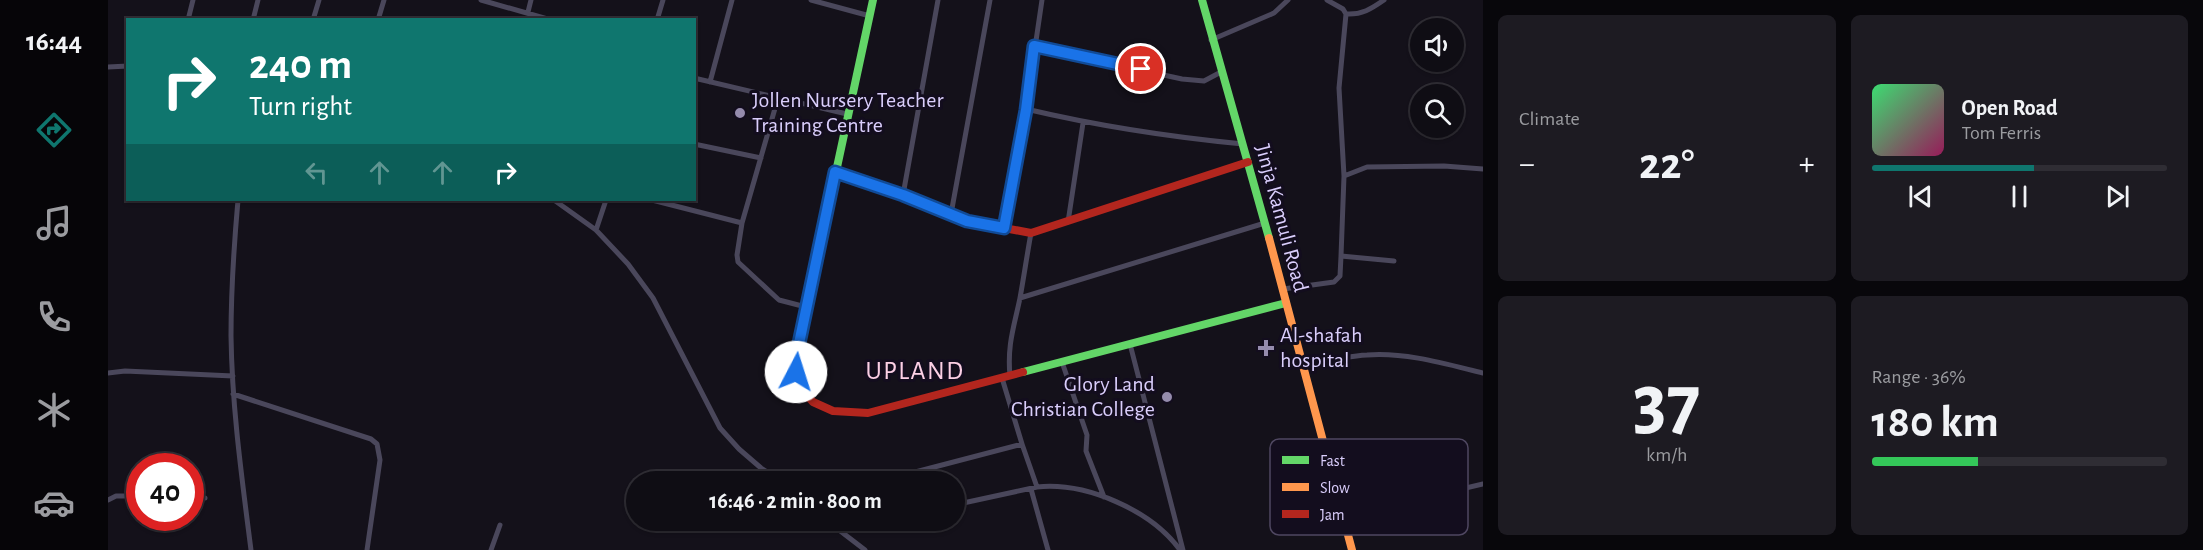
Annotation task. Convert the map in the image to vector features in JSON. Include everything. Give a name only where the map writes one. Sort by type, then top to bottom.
[{"type":"street","points":[[188,18],[193,0]]},
{"type":"street","points":[[254,18],[258,0]]},
{"type":"street","points":[[314,18],[319,0]]},
{"type":"street","points":[[379,18],[384,0]]},
{"type":"street","points":[[481,0],[527,16],[531,0]]},
{"type":"street","points":[[658,18],[663,0]]},
{"type":"street","points":[[710,82],[732,0]]},
{"type":"street","points":[[811,0],[870,16]]},
{"type":"street","points":[[873,0],[797,353],[796,372],[802,389],[813,402],[828,411],[847,415],[868,413],[1286,303]]},
{"type":"street","points":[[903,195],[938,0]]},
{"type":"street","points":[[951,214],[990,0]]},
{"type":"street","points":[[1004,228],[1026,110],[1042,0]]},
{"type":"street","name":"Jinja Kamuli Road","points":[[1202,0],[1211,40],[1244,144],[1322,439]]},
{"type":"street","points":[[1211,40],[1274,13],[1288,0]]},
{"type":"street","points":[[1283,290],[1334,282],[1340,276],[1344,176],[1340,88],[1346,14],[1343,9],[1327,0]]},
{"type":"street","points":[[1346,14],[1358,15],[1384,0]]},
{"type":"street","points":[[1034,46],[1182,79],[1204,81],[1221,72]]},
{"type":"street","points":[[108,67],[126,66]]},
{"type":"street","points":[[696,78],[847,114]]},
{"type":"street","points":[[778,98],[742,223],[737,255],[738,262],[779,300],[806,307]]},
{"type":"street","points":[[1026,110],[1083,123],[1244,144]]},
{"type":"street","points":[[1068,222],[1083,123]]},
{"type":"street","points":[[696,144],[761,158]]},
{"type":"street","points":[[835,172],[903,195],[967,221],[1031,233],[1248,162]]},
{"type":"street","points":[[1344,176],[1367,167],[1444,166],[1483,169]]},
{"type":"street","points":[[238,201],[232,283],[233,394],[251,550]]},
{"type":"street","points":[[556,201],[596,230],[628,264],[653,298],[720,428],[739,449],[766,471]]},
{"type":"street","points":[[596,230],[606,201]]},
{"type":"street","points":[[656,201],[742,223]]},
{"type":"street","points":[[1020,298],[1265,223]]},
{"type":"street","points":[[1031,233],[1020,298],[1008,348],[1006,377],[1048,550]]},
{"type":"street","points":[[1341,256],[1394,261]]},
{"type":"street","points":[[1130,344],[1181,550]]},
{"type":"street","points":[[1303,367],[1333,360],[1380,354],[1410,357],[1483,373]]},
{"type":"street","points":[[1062,362],[1087,435],[1086,451],[1104,497]]},
{"type":"street","points":[[108,373],[124,371],[233,376]]},
{"type":"street","points":[[233,394],[371,439],[377,444],[380,460],[367,550]]},
{"type":"street","points":[[919,471],[1022,444]]},
{"type":"street","points":[[1468,488],[1483,484]]},
{"type":"street","points":[[965,503],[1034,488],[1059,487],[1104,497],[1139,513],[1165,533],[1181,550]]},
{"type":"street","points":[[108,500],[116,496],[126,496]]},
{"type":"street","points":[[491,550],[500,525]]},
{"type":"street","points":[[840,531],[865,550]]},
{"type":"street","name":"Jinja Kamuli Road","points":[[1348,535],[1352,550]]},
{"type":"traffic: fast","points":[[804,392],[796,372],[797,353],[873,0]]},
{"type":"traffic: fast","points":[[1202,0],[1269,238]]},
{"type":"traffic: fast","points":[[1023,372],[1286,303]]},
{"type":"traffic: slow","points":[[1269,238],[1322,439]]},
{"type":"traffic: slow","points":[[1348,535],[1352,550]]},
{"type":"traffic: jam","points":[[835,172],[903,195],[967,221],[1031,233],[1248,162]]},
{"type":"traffic: jam","points":[[804,392],[813,402],[833,411],[868,413],[1023,372]]},
{"type":"place","name":"Jollen Nursery Teacher Training Centre","points":[[740,113]]},
{"type":"place","name":"Al-shafah hospital","points":[[1266,348]]},
{"type":"place","name":"Glory Land Christian College","points":[[1167,397]]},
{"type":"district","name":"UPLAND","points":[[915,371]]},
{"type":"route","points":[[796,372],[797,353],[835,172],[903,195],[967,221],[1004,228],[1026,110],[1034,46],[1141,69]]}]
